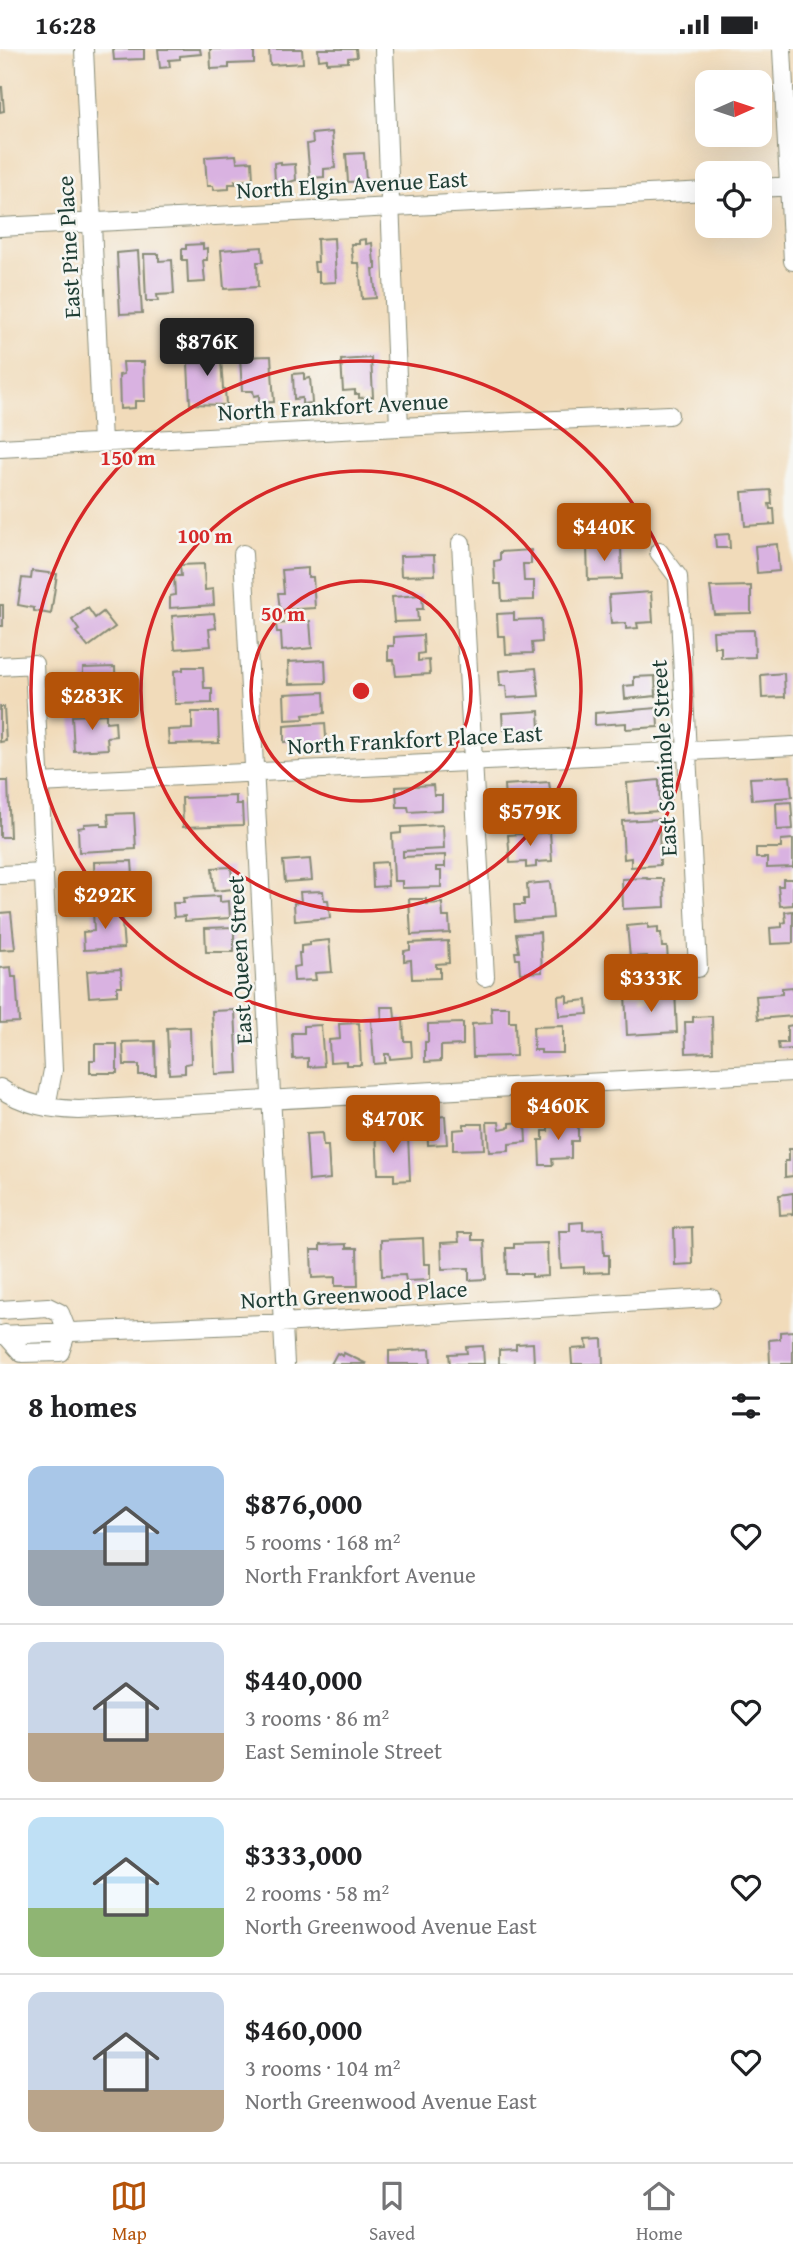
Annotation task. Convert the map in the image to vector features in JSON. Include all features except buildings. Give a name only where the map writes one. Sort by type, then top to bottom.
[{"type":"street","name":"East Pine Place","points":[[84,49],[102,442]]},
{"type":"street","points":[[384,49],[399,426]]},
{"type":"street","points":[[782,49],[793,261]]},
{"type":"street","points":[[772,187],[791,186]]},
{"type":"street","name":"North Elgin Avenue East","points":[[0,227],[695,192]]},
{"type":"street","name":"North Frankfort Avenue","points":[[0,448],[399,426],[669,415]]},
{"type":"street","points":[[461,543],[485,977]]},
{"type":"street","name":"East Seminole Street","points":[[659,552],[678,577],[698,968]]},
{"type":"street","name":"East Queen Street","points":[[243,554],[285,1364]]},
{"type":"street","points":[[0,666],[34,664],[53,1070],[46,1107]]},
{"type":"street","name":"North Frankfort Place East","points":[[39,783],[793,746]]},
{"type":"street","points":[[0,875],[44,873]]},
{"type":"street","points":[[4,1097],[46,1107],[79,1110],[793,1072]]},
{"type":"street","name":"North Greenwood Place","points":[[2,1335],[711,1299]]},
{"type":"street","points":[[0,1310],[48,1307],[60,1313],[67,1331]]}]
